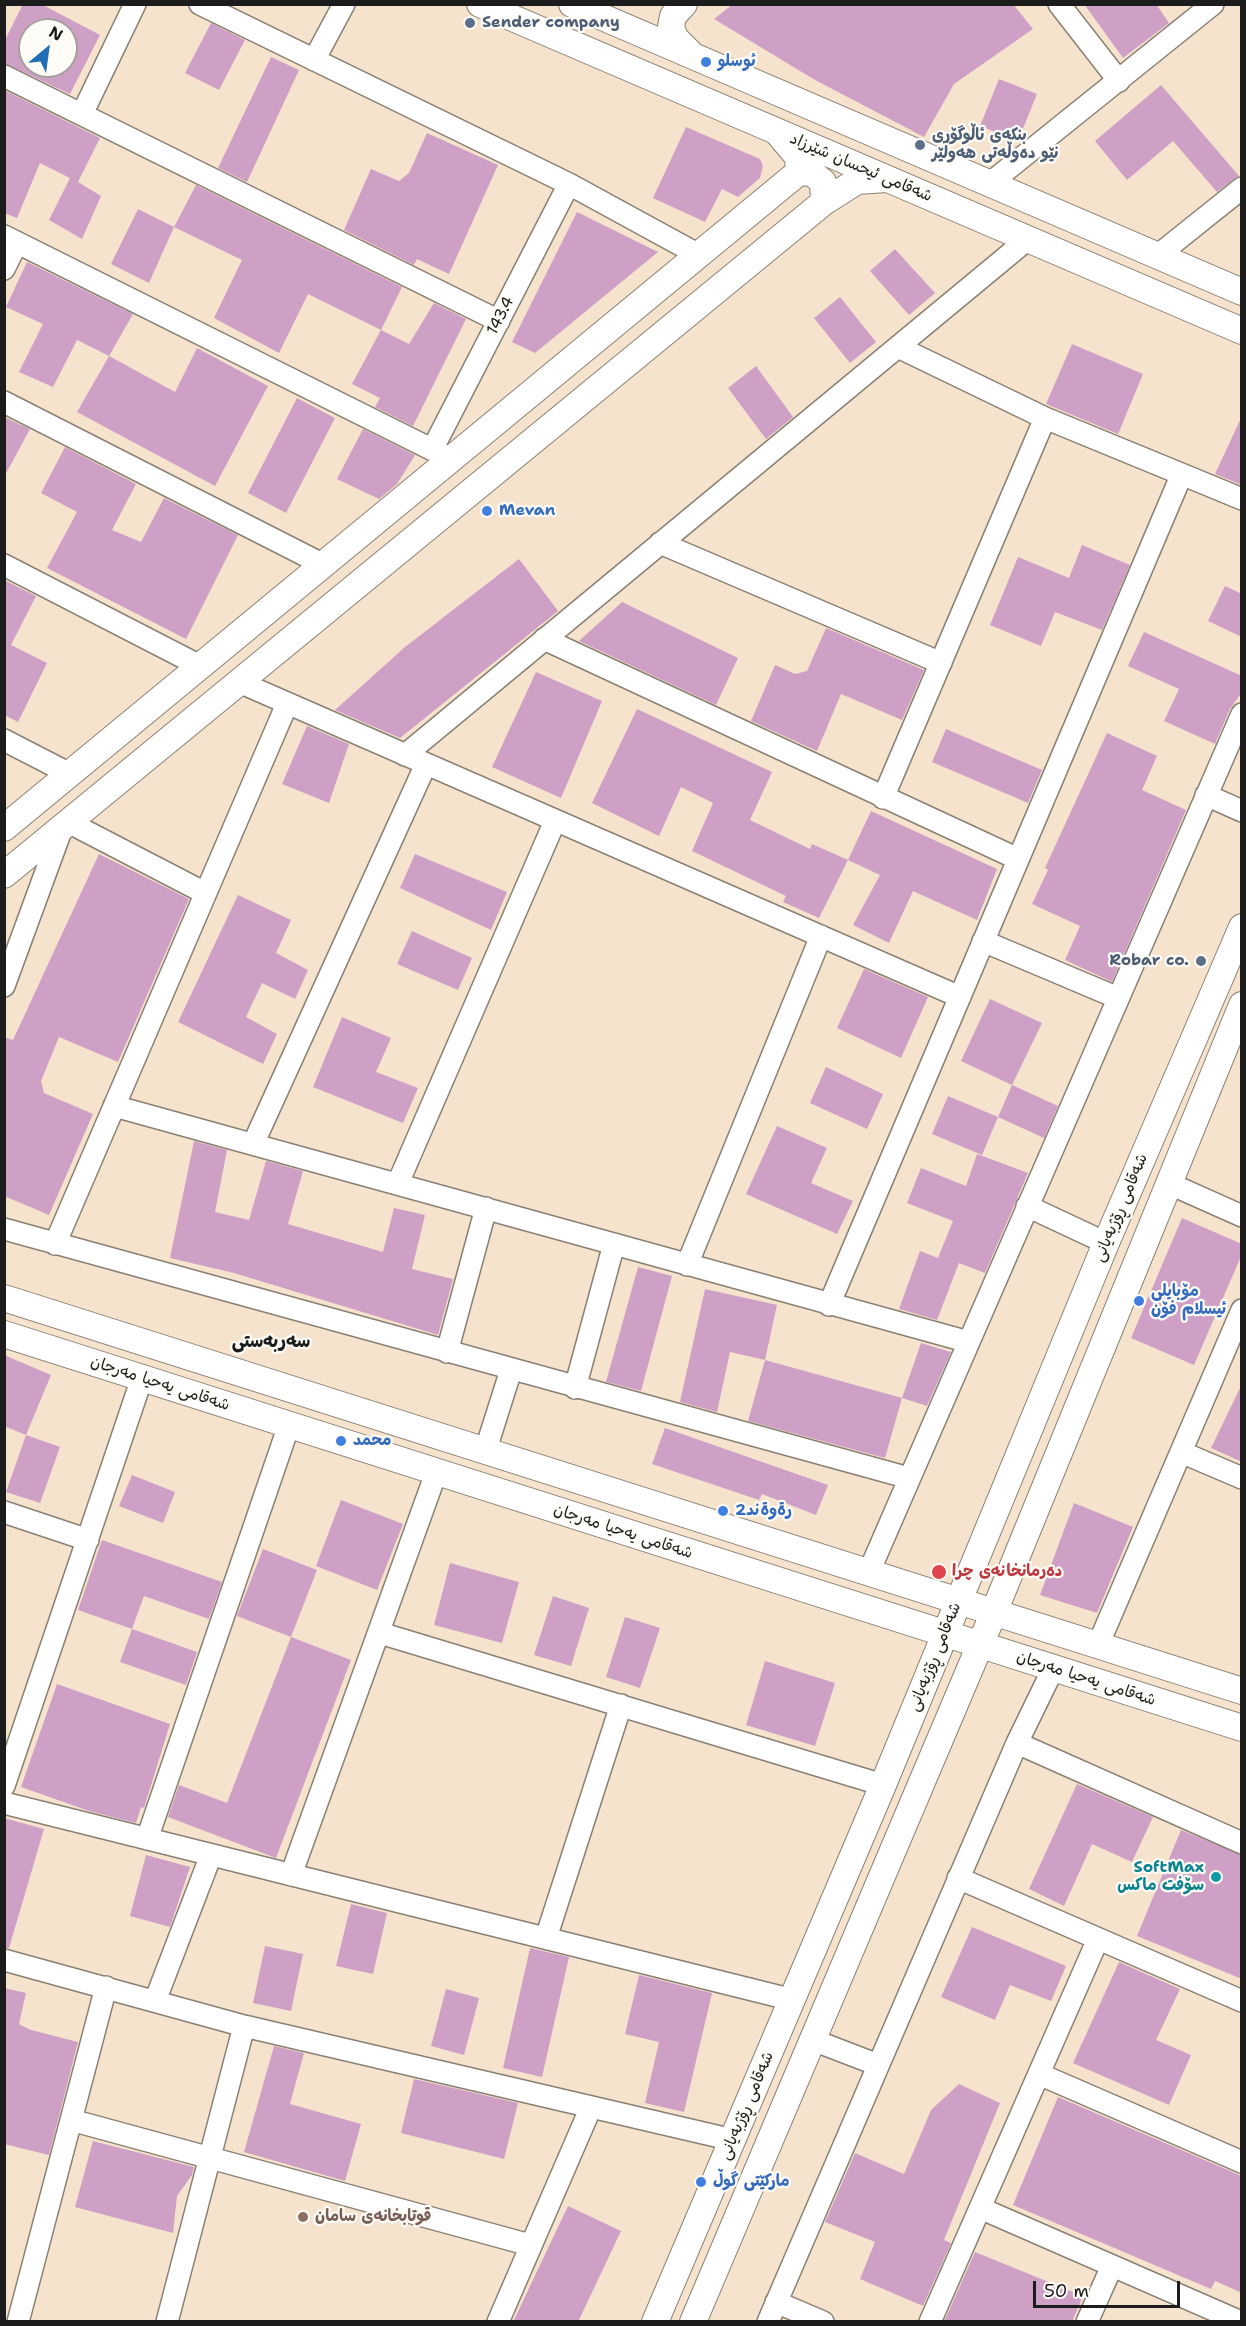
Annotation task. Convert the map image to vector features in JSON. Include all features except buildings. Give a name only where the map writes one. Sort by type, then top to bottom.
[{"type":"street","points":[[82,114],[135,4]]},
{"type":"street","points":[[200,4],[569,184],[699,255]]},
{"type":"street","points":[[314,60],[344,4]]},
{"type":"street","name":"شەقامی ئیحسان شێرزاد","points":[[480,4],[1242,331]]},
{"type":"street","points":[[580,8],[609,10],[620,4]]},
{"type":"street","points":[[684,4],[671,20],[671,31],[695,57]]},
{"type":"street","points":[[1059,4],[1119,81]]},
{"type":"street","points":[[989,184],[1214,4]]},
{"type":"street","points":[[580,8],[1242,292]]},
{"type":"street","points":[[4,76],[499,321]]},
{"type":"street","points":[[777,132],[795,152],[800,162],[799,172]]},
{"type":"street","points":[[4,828],[324,565],[442,454],[699,255],[799,172],[812,173],[823,182],[826,195],[824,202]]},
{"type":"street","points":[[4,875],[824,202],[857,181],[887,179]]},
{"type":"street","name":"143.4","points":[[442,454],[499,321],[569,184]]},
{"type":"street","points":[[1157,256],[1242,188]]},
{"type":"street","points":[[405,755],[1028,239]]},
{"type":"street","points":[[4,269],[11,240],[442,454]]},
{"type":"street","points":[[898,347],[1045,418],[1180,476],[1242,499]]},
{"type":"street","points":[[4,402],[324,565]]},
{"type":"street","points":[[884,798],[1045,418]]},
{"type":"street","points":[[829,1305],[1180,476]]},
{"type":"street","points":[[660,543],[941,663]]},
{"type":"street","points":[[4,565],[200,666]]},
{"type":"street","points":[[274,605],[297,635]]},
{"type":"street","points":[[544,639],[1018,859]]},
{"type":"street","points":[[239,682],[960,997]]},
{"type":"street","points":[[55,1244],[287,704]]},
{"type":"street","points":[[868,1574],[1242,714]]},
{"type":"street","points":[[4,740],[70,774]]},
{"type":"street","points":[[254,1142],[426,764]]},
{"type":"street","points":[[1206,795],[1242,811]]},
{"type":"street","points":[[398,1183],[555,820]]},
{"type":"street","points":[[65,825],[205,893]]},
{"type":"street","points":[[4,986],[65,825]]},
{"type":"street","name":"شەقامی ڕۆژبەیانی","points":[[655,2322],[883,1785],[1106,1243],[1242,927]]},
{"type":"street","points":[[687,1265],[821,936]]},
{"type":"street","points":[[983,941],[1118,998]]},
{"type":"street","points":[[1203,1015],[1237,1016]]},
{"type":"street","name":"شەقامی ڕۆژبەیانی","points":[[693,2322],[994,1612],[1237,1016]]},
{"type":"street","points":[[114,1106],[254,1142],[829,1305],[969,1342]]},
{"type":"street","points":[[1168,1183],[1242,1216]]},
{"type":"street","points":[[1027,1206],[1106,1243]]},
{"type":"street","points":[[447,1352],[486,1208]]},
{"type":"street","points":[[4,1230],[909,1478]]},
{"type":"street","points":[[575,1388],[614,1244]]},
{"type":"street","name":"شەقامی یەحیا مەرجان","points":[[4,1298],[1242,1691]]},
{"type":"street","points":[[1098,1646],[1242,1311]]},
{"type":"street","name":"شەقامی یەحیا مەرجان","points":[[4,1334],[1242,1728]]},
{"type":"street","points":[[485,1452],[511,1370]]},
{"type":"street","points":[[4,1786],[142,1378]]},
{"type":"street","points":[[348,1444],[360,1412]]},
{"type":"street","points":[[147,1839],[289,1425]]},
{"type":"street","points":[[1181,1452],[1242,1478]]},
{"type":"street","points":[[291,1875],[436,1473]]},
{"type":"street","points":[[4,1512],[88,1540]]},
{"type":"street","points":[[380,1633],[883,1785]]},
{"type":"street","points":[[823,2322],[772,2312],[958,1878],[1017,1743],[1053,1669]]},
{"type":"street","points":[[546,1938],[621,1706]]},
{"type":"street","points":[[1017,1743],[1242,1843]]},
{"type":"street","points":[[4,1803],[793,2000]]},
{"type":"street","points":[[155,2001],[211,1855]]},
{"type":"street","points":[[958,1878],[1242,2001]]},
{"type":"street","points":[[930,2322],[1098,1939]]},
{"type":"street","points":[[4,1960],[244,2026],[732,2140]]},
{"type":"street","points":[[18,2322],[106,1987]]},
{"type":"street","points":[[167,2322],[244,2026]]},
{"type":"street","points":[[813,2040],[878,2065]]},
{"type":"street","points":[[1039,2074],[1242,2162]]},
{"type":"street","points":[[498,2322],[591,2108]]},
{"type":"street","points":[[71,2120],[530,2245]]},
{"type":"street","points":[[980,2208],[1112,2266],[1214,2316],[1241,2322]]},
{"type":"street","points":[[701,2214],[734,2226]]},
{"type":"street","points":[[1087,2322],[1112,2266]]},
{"type":"place","name":"Sender company","points":[[470,23]]},
{"type":"place","name":"ئوسلو","points":[[706,62]]},
{"type":"place","name":"بنکەی ئاڵوگۆڕی نێو دەوڵەتی هەولێر","points":[[920,145]]},
{"type":"place","name":"Mevan","points":[[487,511]]},
{"type":"place","name":"Robar co.","points":[[1201,961]]},
{"type":"place","name":"مۆبایلی ئیسلام فۆن","points":[[1139,1301]]},
{"type":"place","name":"محمد","points":[[341,1441]]},
{"type":"place","name":"رةوةند2","points":[[723,1511]]},
{"type":"place","name":"دەرمانخانەی چرا","points":[[939,1572]]},
{"type":"place","name":"SoftMax سۆفت ماکس","points":[[1216,1877]]},
{"type":"place","name":"مارکێتی گوڵ","points":[[701,2182]]},
{"type":"place","name":"قوتابخانەی سامان","points":[[303,2217]]},
{"type":"district","name":"سه‌ربه‌ستی","points":[[271,1342]]}]
